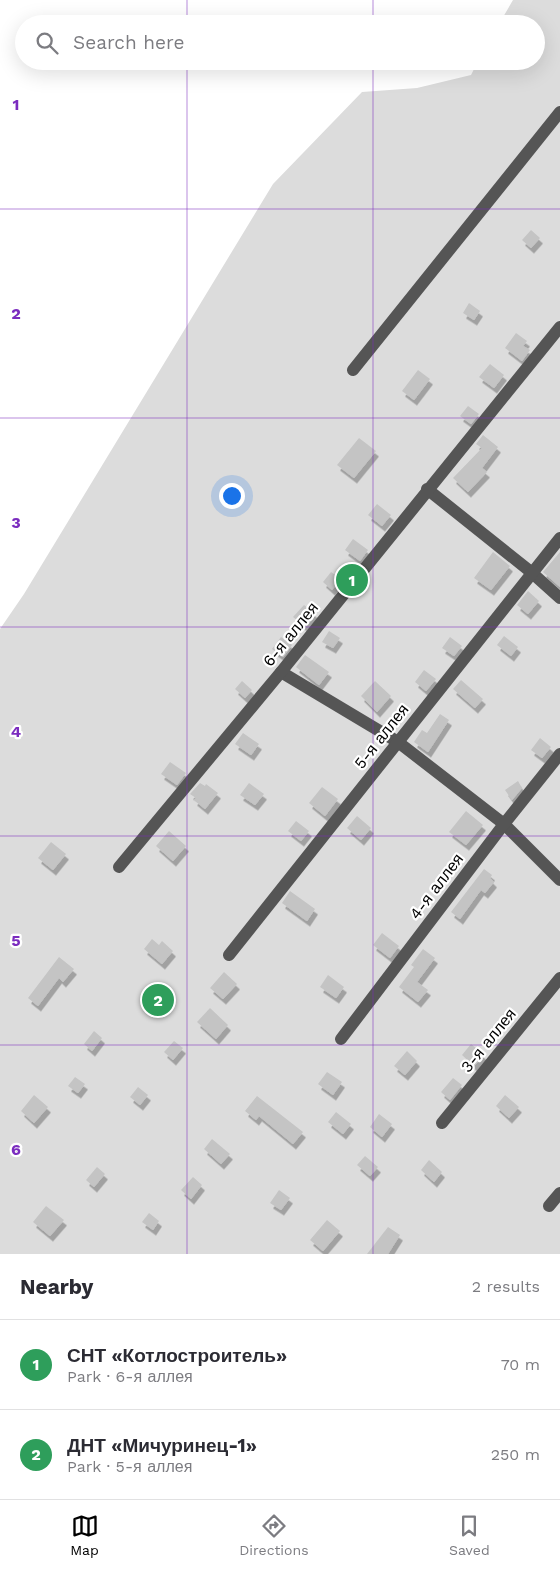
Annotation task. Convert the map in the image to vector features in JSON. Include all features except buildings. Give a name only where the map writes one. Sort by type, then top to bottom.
[{"type":"street","points":[[352,370],[560,112]]},
{"type":"street","name":"6-я аллея","points":[[119,867],[281,672],[559,330]]},
{"type":"street","points":[[428,489],[532,572],[560,598]]},
{"type":"street","name":"5-я аллея","points":[[229,955],[560,538]]},
{"type":"street","points":[[281,672],[398,742],[504,824],[560,880]]},
{"type":"street","name":"4-я аллея","points":[[341,1038],[504,824],[560,754]]},
{"type":"street","name":"3-я аллея","points":[[442,1123],[560,978]]},
{"type":"street","points":[[549,1206],[560,1193]]},
{"type":"shaded area","points":[[513,0],[560,0],[560,1254],[0,1254],[0,629],[24,594],[273,184],[362,92],[417,88],[471,75],[474,70],[545,70],[545,15],[504,15]]},
{"type":"place","name":"СНТ «Котлостроитель»","points":[[352,580]]},
{"type":"place","name":"ДНТ «Мичуринец-1»","points":[[158,1000]]}]
